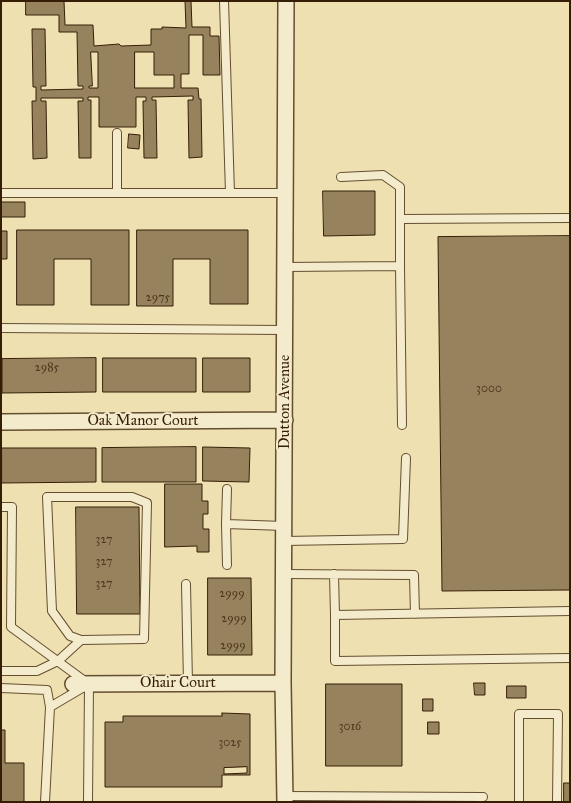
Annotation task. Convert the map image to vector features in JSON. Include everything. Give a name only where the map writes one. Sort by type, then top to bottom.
[{"type":"street","name":"Dutton Avenue","points":[[285,799],[283,683],[286,1]]},
{"type":"street","name":"Oak Manor Court","points":[[1,422],[285,420]]},
{"type":"street","name":"Ohair Court","points":[[81,684],[283,683]]},
{"type":"lane","points":[[224,1],[230,193]]},
{"type":"lane","points":[[117,133],[117,193]]},
{"type":"lane","points":[[341,177],[383,175],[400,187],[402,425]]},
{"type":"lane","points":[[1,193],[286,193]]},
{"type":"lane","points":[[400,219],[570,218]]},
{"type":"lane","points":[[286,267],[400,266]]},
{"type":"lane","points":[[1,328],[286,330]]},
{"type":"lane","points":[[226,524],[284,534],[403,540],[406,458]]},
{"type":"lane","points":[[227,490],[227,565]]},
{"type":"lane","points":[[1,671],[37,671],[58,661],[80,640],[144,639],[147,503],[132,496],[48,497],[52,611],[70,636],[80,640]]},
{"type":"lane","points":[[1,508],[12,508],[11,627],[58,661],[81,684],[88,802]]},
{"type":"lane","points":[[284,574],[414,575],[415,614]]},
{"type":"lane","points":[[334,574],[335,661],[570,658]]},
{"type":"lane","points":[[186,584],[188,683]]},
{"type":"lane","points":[[335,615],[570,611]]},
{"type":"lane","points":[[50,707],[81,684]]},
{"type":"lane","points":[[1,688],[47,690],[50,707],[46,802]]},
{"type":"lane","points":[[519,802],[519,714],[558,714],[557,802]]},
{"type":"lane","points":[[285,799],[483,797]]},
{"type":"building","points":[[26,1],[64,1],[65,25],[93,25],[94,46],[119,44],[121,46],[151,45],[151,29],[162,29],[162,27],[186,28],[185,1],[191,1],[192,27],[210,27],[210,36],[219,36],[220,75],[203,75],[203,35],[189,35],[189,74],[181,74],[181,88],[198,88],[199,99],[201,99],[202,157],[189,158],[188,100],[193,100],[193,96],[152,97],[152,100],[156,100],[157,158],[144,158],[143,101],[146,101],[146,97],[136,97],[136,127],[99,127],[99,97],[88,97],[88,100],[91,100],[91,158],[79,158],[78,101],[83,101],[83,98],[41,98],[41,101],[46,101],[47,158],[33,159],[32,101],[36,101],[36,87],[33,87],[32,29],[45,29],[46,86],[41,86],[41,90],[83,89],[83,86],[78,86],[77,32],[59,32],[59,15],[26,15]],"holes":[[[91,52],[98,52],[98,88],[89,88],[89,86],[92,86]],[[135,52],[154,52],[154,75],[174,75],[174,88],[135,88]]]},
{"type":"building","points":[[129,134],[140,135],[139,149],[128,148]]},
{"type":"building","points":[[323,191],[375,191],[375,235],[324,236]]},
{"type":"building","points":[[1,202],[25,202],[25,217],[1,217]]},
{"type":"building","points":[[17,230],[129,230],[129,305],[91,305],[91,259],[54,259],[54,305],[17,305]]},
{"type":"building","points":[[137,230],[248,230],[248,304],[210,304],[210,259],[173,259],[173,306],[137,306]]},
{"type":"building","points":[[1,231],[7,231],[7,259],[1,259]]},
{"type":"building","points":[[570,236],[570,590],[442,591],[438,237]]},
{"type":"building","points":[[96,358],[96,392],[2,393],[2,359]]},
{"type":"building","points":[[103,358],[196,358],[196,392],[103,392]]},
{"type":"building","points":[[203,358],[250,358],[250,392],[203,392]]},
{"type":"building","points":[[196,447],[196,482],[102,482],[102,448]]},
{"type":"building","points":[[203,447],[250,448],[249,482],[203,481]]},
{"type":"building","points":[[2,448],[96,448],[96,482],[2,483]]},
{"type":"building","points":[[165,484],[202,484],[202,501],[208,501],[208,514],[203,514],[203,529],[209,529],[209,552],[197,552],[197,546],[165,547]]},
{"type":"building","points":[[76,507],[139,507],[140,614],[77,614]]},
{"type":"building","points":[[208,578],[251,578],[252,655],[208,655]]},
{"type":"building","points":[[474,683],[485,683],[485,695],[475,695]]},
{"type":"building","points":[[326,684],[402,684],[402,766],[326,766]]},
{"type":"building","points":[[507,686],[526,686],[526,698],[507,698]]},
{"type":"building","points":[[423,699],[433,699],[433,711],[423,711]]},
{"type":"building","points":[[222,713],[250,714],[250,775],[222,775],[222,787],[105,787],[105,722],[123,722],[123,716],[222,716]],"holes":[[[247,767],[247,773],[224,774],[224,768]]]},
{"type":"building","points":[[428,722],[439,722],[439,734],[428,734]]},
{"type":"building","points":[[1,730],[5,730],[5,763],[24,763],[24,802],[1,802]]},
{"type":"building","points":[[564,783],[570,783],[570,802],[564,802]]}]
